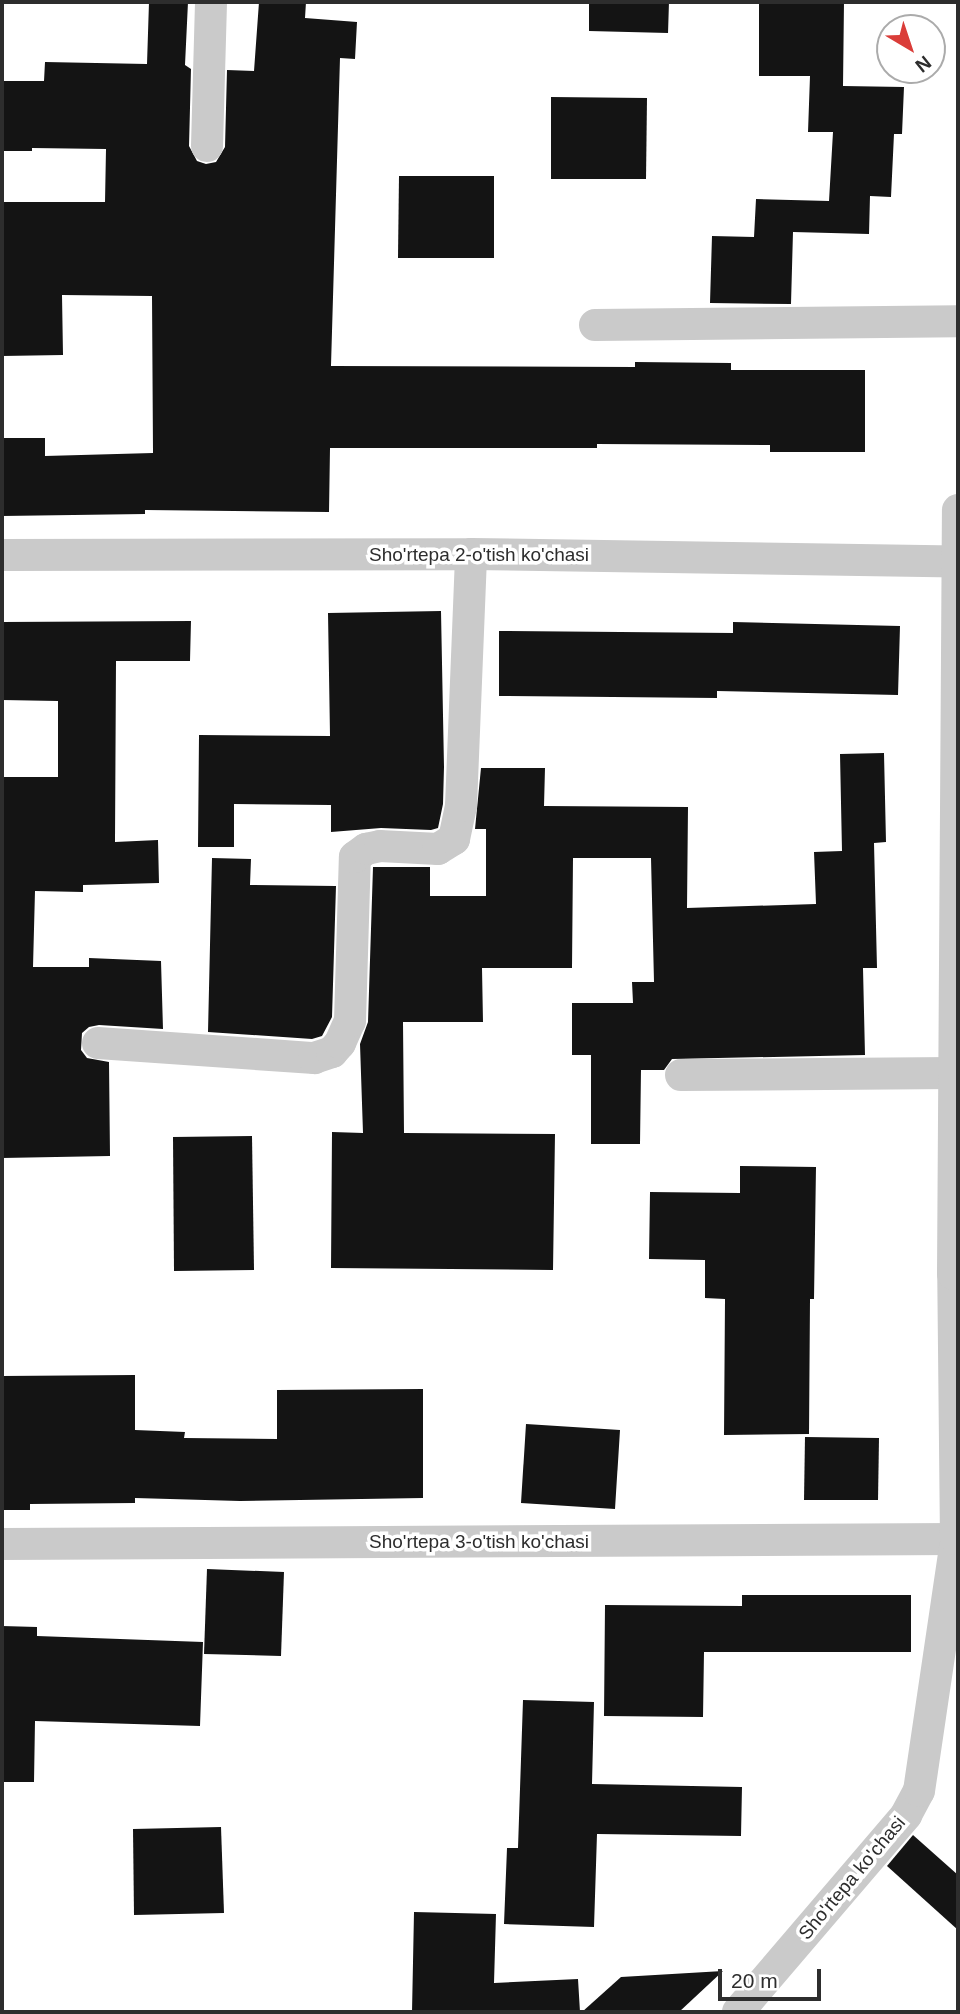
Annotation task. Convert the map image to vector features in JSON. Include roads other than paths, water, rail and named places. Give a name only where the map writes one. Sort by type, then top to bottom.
[{"type":"street","points":[[206,146],[211,2]]},
{"type":"street","points":[[595,325],[958,321]]},
{"type":"street","name":"Sho'rtepa ko'chasi","points":[[738,2012],[906,1815],[919,1791],[956,1539],[954,1073],[958,510]]},
{"type":"street","points":[[98,1043],[314,1058],[332,1052],[340,1043],[350,1021],[355,858],[366,849],[380,846],[438,849],[454,839],[461,806],[471,554]]},
{"type":"street","name":"Sho'rtepa 2-o'tish ko'chasi","points":[[2,555],[471,554],[956,562]]},
{"type":"street","points":[[681,1075],[954,1073]]},
{"type":"street","name":"Sho'rtepa 3-o'tish ko'chasi","points":[[2,1545],[956,1539]]}]
